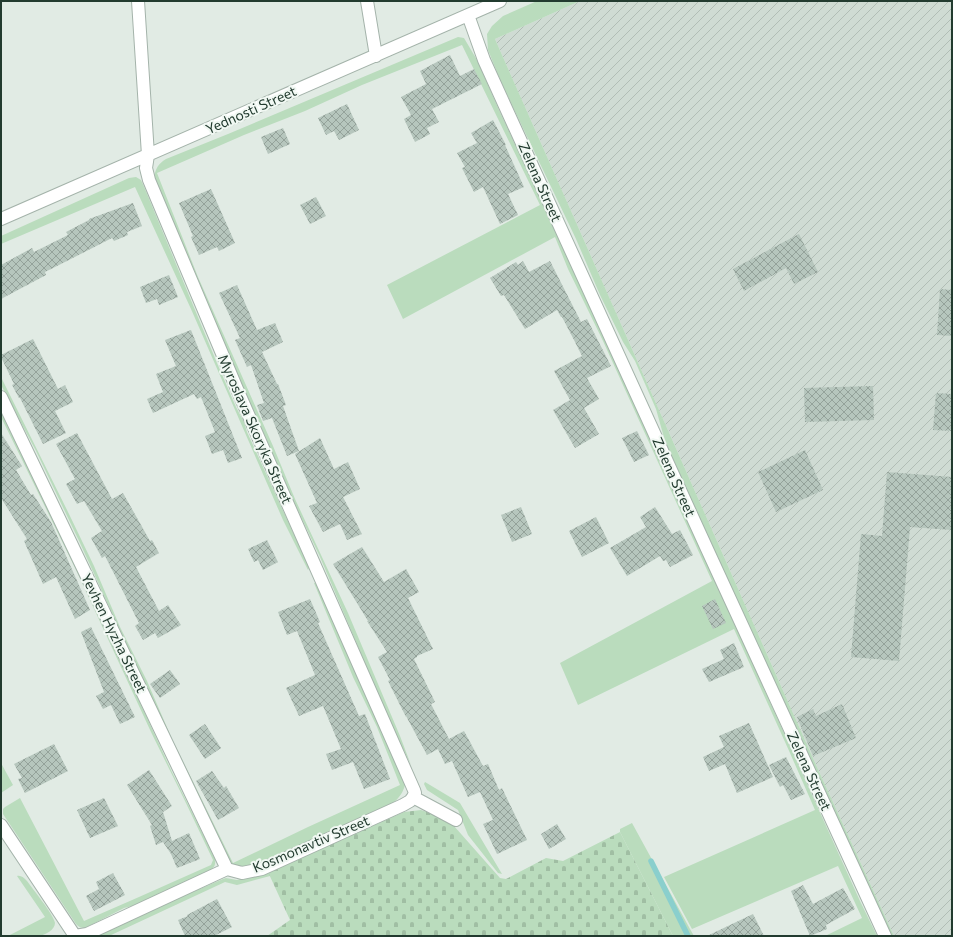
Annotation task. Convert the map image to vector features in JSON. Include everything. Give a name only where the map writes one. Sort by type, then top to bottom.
[{"type":"street","name":"Myroslava Skoryka Street","points":[[138,1],[148,155],[146,168],[149,180],[237,389],[414,790],[414,797]]},
{"type":"street","points":[[367,1],[376,56]]},
{"type":"street","name":"Yednosti Street","points":[[1,219],[500,1]]},
{"type":"street","name":"Zelena Street","points":[[468,15],[484,60],[885,936]]},
{"type":"street","name":"Yevhen Hyzha Street","points":[[1,397],[227,869]]},
{"type":"street","points":[[414,797],[456,820]]},
{"type":"street","name":"Kosmonavtiv Street","points":[[227,869],[242,873],[262,869],[410,801],[414,797]]},
{"type":"street","points":[[1,825],[75,936],[87,934],[227,869]]},
{"type":"shaded area","points":[[580,1],[952,1],[952,936],[894,936],[812,756],[495,39]]},
{"type":"green space","points":[[537,1],[580,1],[495,39],[812,756],[894,936],[890,936],[737,607],[665,441],[656,409],[635,361],[623,342],[600,295],[576,239],[501,82],[488,50],[487,34],[492,26],[503,16]]},
{"type":"green space","points":[[458,37],[464,38],[477,60],[610,348],[877,936],[825,936],[862,918],[838,866],[692,929],[664,877],[815,810],[734,629],[578,705],[560,663],[712,581],[603,341],[568,269],[555,237],[403,319],[387,285],[540,205],[462,45],[362,85],[305,111],[244,135],[157,173],[198,277],[295,499],[348,613],[411,765],[390,722],[320,557],[229,360],[154,177],[158,166],[166,159]]},
{"type":"green space","points":[[136,177],[141,180],[145,189],[217,363],[308,565],[308,570],[283,520],[191,309],[135,187],[1,244],[1,236],[129,178]]},
{"type":"green space","points":[[1,377],[94,566],[120,627],[147,681],[172,739],[233,863],[400,785],[377,727],[353,677],[314,583],[322,595],[343,645],[361,681],[406,782],[399,797],[392,804],[263,863],[240,868],[232,867],[36,451],[1,385]]},
{"type":"green space","points":[[1,410],[112,642],[171,770],[215,859],[214,866],[209,871],[140,904],[124,908],[85,928],[76,924],[3,814],[3,809],[5,807],[20,798],[84,921],[211,865],[213,860],[151,732],[77,572],[1,417]]},
{"type":"green space","points":[[1,763],[13,785],[1,793]]},
{"type":"green space","points":[[425,782],[460,803],[502,874],[498,873],[468,835],[458,810],[427,790],[424,784]]},
{"type":"green space","points":[[421,810],[438,816],[454,826],[500,878],[506,879],[546,858],[563,861],[620,832],[673,936],[267,936],[290,920],[268,872],[404,812]]},
{"type":"green space","points":[[632,823],[694,936],[673,936],[620,832],[620,829]]},
{"type":"green space","points":[[268,872],[270,876],[237,885],[225,882],[109,936],[93,936],[223,879],[226,878],[237,880]]},
{"type":"green space","points":[[17,876],[21,876],[27,881],[54,919],[55,926],[47,933],[36,936],[8,936],[45,917]]},
{"type":"building","points":[[450,55],[460,76],[474,69],[482,84],[432,109],[439,122],[427,128],[430,134],[415,142],[404,119],[411,115],[401,97],[426,84],[420,71]]},
{"type":"building","points":[[347,104],[359,130],[339,140],[334,131],[326,135],[318,118]]},
{"type":"building","points":[[493,120],[506,145],[524,187],[508,194],[518,215],[500,224],[483,187],[474,192],[462,168],[465,167],[457,153],[477,143],[471,133]]},
{"type":"building","points":[[283,128],[290,144],[268,154],[261,137]]},
{"type":"building","points":[[211,189],[235,243],[219,251],[217,247],[199,255],[191,237],[193,236],[179,203]]},
{"type":"building","points":[[316,197],[326,216],[310,224],[300,205]]},
{"type":"building","points":[[133,203],[142,226],[127,232],[128,235],[114,241],[112,238],[45,272],[46,275],[1,299],[1,265],[32,248],[34,252],[68,235],[66,232],[89,219]]},
{"type":"building","points":[[799,234],[818,272],[794,284],[786,268],[744,291],[733,269]]},
{"type":"building","points":[[523,261],[529,272],[550,261],[581,322],[587,319],[611,366],[587,378],[599,399],[584,408],[599,434],[575,448],[553,410],[570,400],[554,371],[582,356],[574,340],[557,310],[525,329],[504,295],[501,296],[490,278],[516,262],[518,265]]},
{"type":"building","points":[[169,275],[178,297],[159,305],[157,299],[146,303],[140,287]]},
{"type":"building","points":[[237,285],[257,330],[275,323],[283,342],[262,352],[278,384],[286,405],[283,406],[299,451],[287,456],[272,418],[263,421],[257,405],[264,403],[251,365],[247,367],[235,340],[240,338],[219,293]]},
{"type":"building","points":[[940,289],[952,290],[952,336],[937,335]]},
{"type":"building","points":[[191,330],[242,458],[228,463],[223,450],[212,454],[205,436],[215,432],[201,397],[197,399],[194,394],[153,413],[147,399],[163,392],[156,374],[176,366],[165,340]]},
{"type":"building","points":[[33,339],[58,389],[65,385],[73,402],[55,411],[66,433],[43,444],[12,385],[14,384],[1,357],[1,355]]},
{"type":"building","points":[[873,386],[874,420],[805,422],[804,388]]},
{"type":"building","points":[[936,393],[952,394],[952,431],[933,430]]},
{"type":"building","points":[[637,431],[649,455],[634,462],[622,438]]},
{"type":"building","points":[[1,433],[22,466],[16,470],[31,495],[33,494],[51,522],[90,610],[75,619],[56,577],[43,584],[24,541],[27,539],[1,498]]},
{"type":"building","points":[[77,433],[112,499],[123,493],[150,541],[152,540],[159,553],[136,567],[159,611],[168,605],[181,625],[158,638],[155,633],[143,640],[135,626],[139,623],[105,556],[102,558],[91,538],[102,531],[84,501],[77,504],[66,484],[75,479],[56,444]]},
{"type":"building","points":[[320,438],[334,469],[348,462],[360,489],[343,497],[362,534],[347,540],[340,524],[323,532],[309,506],[317,503],[295,454]]},
{"type":"building","points":[[805,450],[823,490],[776,512],[758,472]]},
{"type":"building","points":[[887,472],[952,477],[952,530],[910,527],[899,661],[851,657],[861,534],[882,536]]},
{"type":"building","points":[[521,507],[532,534],[512,542],[501,515]]},
{"type":"building","points":[[655,507],[672,534],[680,530],[693,555],[670,567],[666,560],[663,561],[660,556],[627,576],[610,548],[646,527],[640,517]]},
{"type":"building","points":[[596,517],[609,543],[582,557],[569,531]]},
{"type":"building","points":[[267,540],[278,562],[263,570],[258,560],[254,562],[248,549]]},
{"type":"building","points":[[362,547],[384,582],[406,569],[419,592],[408,598],[433,649],[417,656],[414,659],[435,702],[431,704],[449,739],[464,731],[483,766],[488,764],[499,790],[502,788],[527,840],[497,854],[483,824],[493,820],[480,792],[468,797],[452,761],[445,764],[438,749],[427,755],[388,681],[390,680],[378,657],[387,652],[333,564]]},
{"type":"building","points":[[310,599],[320,622],[318,623],[359,716],[365,714],[390,779],[364,789],[353,762],[332,770],[326,754],[341,749],[323,706],[299,716],[286,688],[315,675],[297,631],[287,635],[278,612]]},
{"type":"building","points":[[715,599],[726,623],[713,629],[702,606]]},
{"type":"building","points":[[91,627],[135,717],[120,724],[111,705],[103,709],[96,696],[104,692],[81,632]]},
{"type":"building","points":[[734,643],[744,667],[709,682],[702,669],[724,659],[720,650]]},
{"type":"building","points":[[170,670],[180,684],[160,698],[150,684]]},
{"type":"building","points":[[842,704],[856,738],[813,756],[797,717],[813,709],[816,716]]},
{"type":"building","points":[[749,723],[773,777],[737,793],[725,764],[709,771],[703,757],[724,747],[719,736]]},
{"type":"building","points":[[205,724],[221,748],[205,759],[189,735]]},
{"type":"building","points":[[54,744],[68,771],[25,793],[18,779],[22,778],[14,764]]},
{"type":"building","points":[[786,757],[805,794],[791,800],[783,785],[780,787],[769,765]]},
{"type":"building","points":[[149,770],[172,806],[163,812],[172,841],[189,833],[200,859],[177,868],[171,854],[163,842],[156,845],[150,826],[152,825],[127,785]]},
{"type":"building","points":[[212,771],[224,788],[226,786],[239,808],[218,820],[196,781]]},
{"type":"building","points":[[104,798],[118,826],[90,838],[77,810]]},
{"type":"building","points":[[557,824],[566,839],[549,849],[541,834]]},
{"type":"building","points":[[113,873],[125,895],[94,911],[86,896],[99,889],[96,882]]},
{"type":"building","points":[[803,885],[813,904],[843,888],[855,909],[826,925],[827,929],[810,936],[791,891]]},
{"type":"building","points":[[217,899],[232,927],[214,936],[185,936],[178,920],[188,916],[187,915]]},
{"type":"building","points":[[753,914],[764,936],[707,936]]},
{"type":"waterway","points":[[651,861],[688,936]]}]
